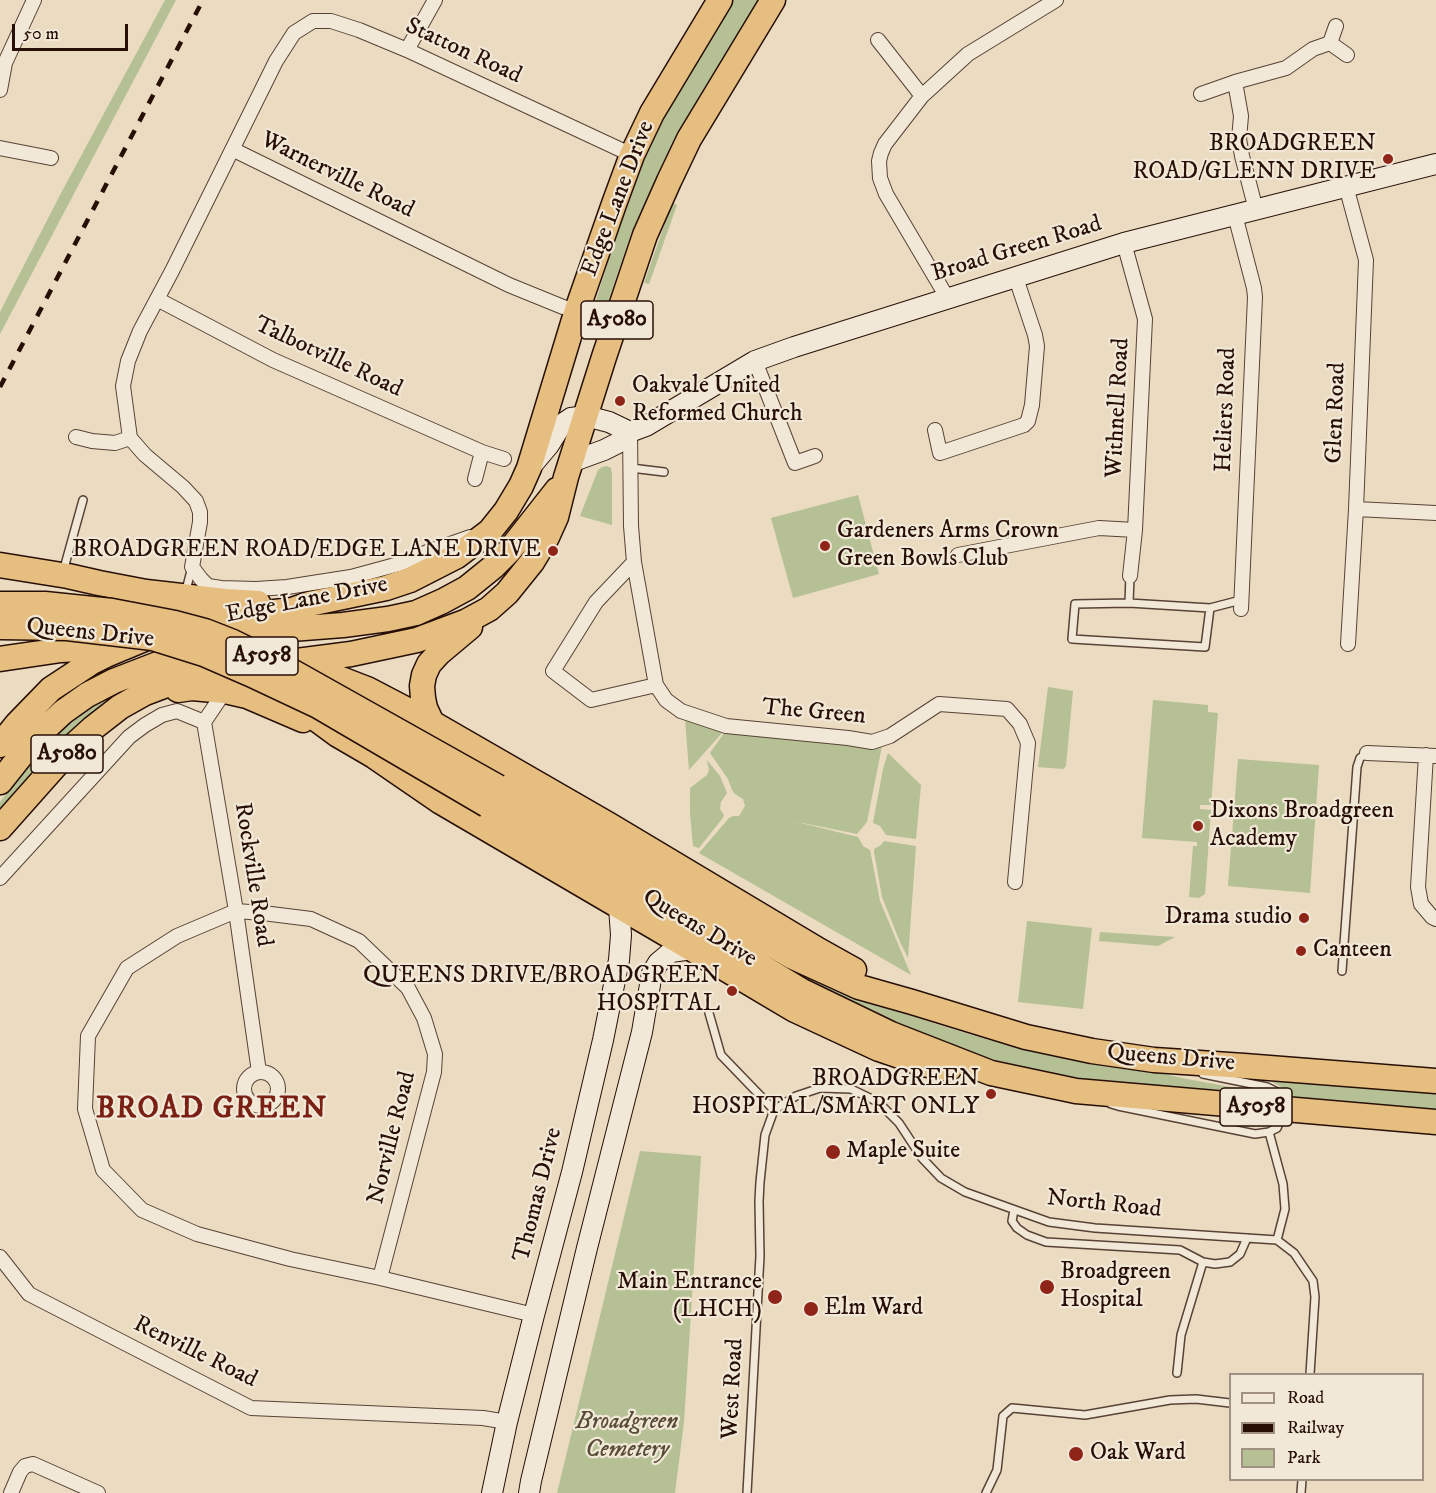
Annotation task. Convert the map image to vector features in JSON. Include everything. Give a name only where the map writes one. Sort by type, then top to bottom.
[{"type":"highway","name":"Edge Lane Drive","points":[[0,745],[51,689],[92,662],[128,646],[177,641],[206,620],[300,607],[386,588],[410,580],[457,556],[490,531],[506,511],[529,468],[577,310],[632,155],[652,113],[720,0]]},
{"type":"highway","name":"Edge Lane Drive","points":[[295,662],[351,654],[417,640],[465,622],[489,609],[507,593],[532,562],[556,517],[568,469],[645,235],[689,139],[773,0]]},
{"type":"highway","points":[[177,641],[224,648],[272,649],[343,625],[416,613],[467,588],[493,567],[543,509],[568,469]]},
{"type":"highway","points":[[0,565],[65,575],[146,592],[300,607]]},
{"type":"highway","points":[[61,650],[79,635],[86,624],[89,605],[80,586],[65,575]]},
{"type":"highway","points":[[99,583],[156,616],[177,641],[247,696],[338,735]]},
{"type":"highway","points":[[146,592],[232,632]]},
{"type":"highway","name":"Queens Drive","points":[[0,604],[45,604],[112,611],[175,623],[233,642],[286,668],[493,796],[602,870],[802,991],[891,1034],[991,1073],[1076,1090],[1436,1122]]},
{"type":"highway","points":[[300,607],[284,618],[272,649],[273,678],[282,695],[338,735],[374,756],[441,802],[793,1009],[879,1049],[923,1064],[991,1073]]},
{"type":"highway","points":[[432,723],[425,708],[422,686],[429,664],[489,609]]},
{"type":"highway","name":"Queens Drive","points":[[0,627],[67,628],[142,636],[204,654],[318,706],[493,796],[793,957],[859,987],[1026,1037],[1092,1051],[1154,1060],[1436,1081]]},
{"type":"highway","points":[[0,782],[35,738],[63,712],[177,641],[246,630],[272,649]]},
{"type":"highway","points":[[151,691],[169,679],[175,671],[177,641]]},
{"type":"highway","points":[[0,659],[61,650],[128,646]]},
{"type":"highway","name":"A5080","points":[[226,681],[272,649],[295,662]]},
{"type":"highway","points":[[295,662],[367,689],[432,723],[820,951],[912,1002]]},
{"type":"highway","points":[[151,691],[192,688],[226,681],[282,695]]},
{"type":"highway","name":"A5080","points":[[0,828],[72,747],[120,707],[151,691]]},
{"type":"highway","points":[[423,790],[417,770],[424,750],[433,740],[443,736],[458,738]]},
{"type":"street","points":[[0,90],[5,63],[34,0]]},
{"type":"street","points":[[407,50],[435,0]]},
{"type":"street","points":[[948,299],[886,194],[880,178],[879,161],[885,144],[922,96],[968,54],[1056,0]]},
{"type":"street","name":"Statton Road","points":[[234,150],[276,62],[294,33],[313,21],[331,21],[407,50],[632,155]]},
{"type":"street","points":[[1330,43],[1336,26]]},
{"type":"street","points":[[878,40],[922,96]]},
{"type":"street","points":[[1330,43],[1347,55]]},
{"type":"street","points":[[1202,94],[1286,68],[1313,49],[1330,43]]},
{"type":"street","points":[[1235,82],[1241,117],[1239,139],[1256,210]]},
{"type":"street","points":[[0,148],[51,158]]},
{"type":"street","name":"Warnerville Road","points":[[130,438],[123,386],[128,361],[140,331],[234,150],[509,285],[563,307],[577,310]]},
{"type":"street","name":"Broad Green Road","points":[[568,469],[618,443],[630,432],[646,426],[755,362],[825,337],[1124,243],[1436,164]]},
{"type":"street","name":"Glen Road","points":[[1346,186],[1366,260],[1348,644]]},
{"type":"street","name":"Heliers Road","points":[[1235,215],[1254,288],[1241,605]]},
{"type":"street","name":"Withnell Road","points":[[1124,243],[1145,319],[1135,530],[1130,576]]},
{"type":"street","points":[[935,430],[940,453],[1028,422],[1032,405],[1037,346],[1016,278]]},
{"type":"street","name":"Talbotville Road","points":[[157,299],[273,360],[482,452],[504,459]]},
{"type":"street","points":[[755,362],[795,463],[815,456]]},
{"type":"street","points":[[529,468],[549,445],[562,424],[571,418],[586,416],[609,422],[630,432],[631,526],[634,562],[656,685],[591,700],[553,671],[596,602],[634,562]]},
{"type":"street","points":[[76,437],[115,443],[130,438],[145,455],[196,501],[200,512],[200,522],[192,567],[208,586],[256,589],[343,579],[399,564],[490,531]]},
{"type":"street","points":[[475,479],[482,452]]},
{"type":"street","points":[[1356,509],[1436,513]]},
{"type":"street","points":[[958,555],[1099,528],[1135,530]]},
{"type":"street","points":[[0,878],[129,737],[162,715],[177,711],[204,722],[226,681]]},
{"type":"street","name":"The Green","points":[[656,685],[666,700],[681,711],[726,726],[872,742],[890,736],[939,704],[1007,709],[1020,724],[1028,743],[1015,882]]},
{"type":"street","name":"Rockville Road","points":[[204,722],[236,911],[259,1072]]},
{"type":"street","points":[[1367,753],[1431,756],[1418,887],[1421,904],[1436,919]]},
{"type":"street","name":"Thomas Drive","points":[[492,1493],[507,1422],[572,1172],[603,1040],[619,960],[621,935],[619,907]]},
{"type":"street","name":"Norville Road","points":[[380,1278],[434,1072],[435,1054],[424,1018],[408,988],[359,941],[312,918],[236,911],[177,936],[127,968],[88,1036],[85,1109],[103,1170],[142,1210],[197,1234],[290,1259],[534,1315]]},
{"type":"street","points":[[529,1493],[584,1259],[642,1032],[652,973],[658,963],[671,952],[692,949]]},
{"type":"street","name":"Renville Road","points":[[0,1257],[28,1294],[251,1408],[483,1418],[507,1422]]},
{"type":"street","points":[[10,1493],[20,1472],[25,1466],[33,1464],[98,1493]]},
{"type":"lane","points":[[631,468],[664,472]]},
{"type":"lane","points":[[65,575],[83,500]]},
{"type":"lane","points":[[184,596],[192,567]]},
{"type":"lane","points":[[1129,603],[1130,576]]},
{"type":"lane","points":[[1210,608],[1205,647],[1072,639],[1075,604],[1129,603],[1210,608],[1241,605]]},
{"type":"lane","points":[[1342,971],[1357,767],[1360,758],[1367,753]]},
{"type":"lane","points":[[709,1013],[721,1055],[774,1110]]},
{"type":"lane","points":[[1076,1090],[1118,1107],[1255,1134],[1277,1128],[1283,1109],[1277,1092],[1267,1087],[1215,1077],[1154,1060]]},
{"type":"lane","name":"North Road","points":[[774,1110],[796,1096],[820,1088],[851,1089],[878,1102],[899,1123],[922,1158],[941,1179],[965,1192],[1049,1222],[1095,1228],[1277,1240]]},
{"type":"lane","name":"West Road","points":[[747,1493],[760,1256],[760,1182],[765,1134],[774,1110]]},
{"type":"lane","points":[[1269,1132],[1283,1184],[1285,1209],[1277,1240],[1294,1252],[1313,1281],[1315,1297],[1310,1373]]},
{"type":"lane","points":[[1014,1210],[1012,1221],[1017,1228],[1027,1235],[1046,1242],[1180,1250],[1203,1262],[1215,1264],[1230,1262],[1240,1254],[1247,1238]]},
{"type":"lane","points":[[1177,1373],[1181,1335],[1203,1262]]},
{"type":"lane","points":[[986,1493],[997,1470],[1003,1416],[1012,1408],[1085,1414],[1170,1400],[1196,1399],[1229,1403]]},
{"type":"green space","points":[[165,0],[176,0],[0,334],[0,312]]},
{"type":"green space","points":[[733,0],[763,0],[659,173],[632,231],[599,328],[588,326],[616,236],[665,113]]},
{"type":"green space","points":[[672,203],[677,205],[649,284],[644,283]]},
{"type":"green space","points":[[607,466],[611,468],[612,474],[612,525],[580,516],[598,470]]},
{"type":"green space","name":"Gardeners Arms Crown Green Bowls Club","points":[[858,495],[879,574],[793,598],[771,518]]},
{"type":"green space","points":[[1048,687],[1073,691],[1066,766],[1063,769],[1038,767]]},
{"type":"green space","points":[[124,690],[86,721],[0,815],[0,802],[33,759],[60,731],[103,699]]},
{"type":"green space","points":[[1153,700],[1208,705],[1208,712],[1218,713],[1211,805],[1200,805],[1200,809],[1211,810],[1205,894],[1199,898],[1189,897],[1193,846],[1197,846],[1197,842],[1142,838]]},
{"type":"green space","points":[[685,719],[722,733],[689,770]]},
{"type":"green space","points":[[724,733],[882,746],[867,822],[857,834],[793,821],[858,837],[863,846],[870,850],[880,901],[911,975],[699,853],[729,818],[739,816],[745,806],[743,799],[732,790],[728,779],[710,753]]},
{"type":"green space","points":[[888,753],[921,785],[916,839],[886,835],[880,826],[873,823]]},
{"type":"green space","points":[[1238,759],[1319,765],[1310,893],[1228,886]]},
{"type":"green space","points":[[707,760],[720,776],[727,793],[721,802],[720,809],[724,815],[722,819],[699,848],[693,846],[690,788],[707,775],[709,770]]},
{"type":"green space","points":[[884,841],[916,846],[908,958],[882,897],[874,849]]},
{"type":"green space","points":[[1027,921],[1092,928],[1083,1009],[1018,1002]]},
{"type":"green space","points":[[1100,932],[1175,937],[1158,946],[1099,941]]},
{"type":"green space","points":[[761,949],[874,1002],[989,1040],[1262,1093],[1268,1097],[1198,1092],[1032,1074],[873,1015],[757,954]]},
{"type":"green space","points":[[1272,1078],[1436,1091],[1436,1111],[1293,1099],[1283,1088],[1272,1082]]},
{"type":"green space","name":"Broadgreen Cemetery","points":[[640,1151],[701,1156],[684,1422],[675,1493],[557,1493]]},
{"type":"railway","points":[[0,387],[203,0]]},
{"type":"place","name":"BROADGREEN ROAD/GLENN DRIVE","points":[[1388,159]]},
{"type":"place","name":"Oakvale United Reformed Church","points":[[620,401]]},
{"type":"place","name":"Gardeners Arms Crown Green Bowls Club","points":[[825,546]]},
{"type":"place","name":"BROADGREEN ROAD/EDGE LANE DRIVE","points":[[553,551]]},
{"type":"place","name":"Dixons Broadgreen Academy","points":[[1198,826]]},
{"type":"place","name":"Drama studio","points":[[1304,918]]},
{"type":"place","name":"Canteen","points":[[1301,951]]},
{"type":"place","name":"QUEENS DRIVE/BROADGREEN HOSPITAL","points":[[732,991]]},
{"type":"place","name":"BROADGREEN HOSPITAL/SMART ONLY","points":[[991,1094]]},
{"type":"place","name":"Maple Suite","points":[[833,1152]]},
{"type":"place","name":"Broadgreen Hospital","points":[[1047,1287]]},
{"type":"place","name":"Main Entrance (LHCH)","points":[[775,1297]]},
{"type":"place","name":"Elm Ward","points":[[811,1309]]},
{"type":"place","name":"Oak Ward","points":[[1076,1454]]},
{"type":"district","name":"BROAD GREEN","points":[[212,1111]]}]
